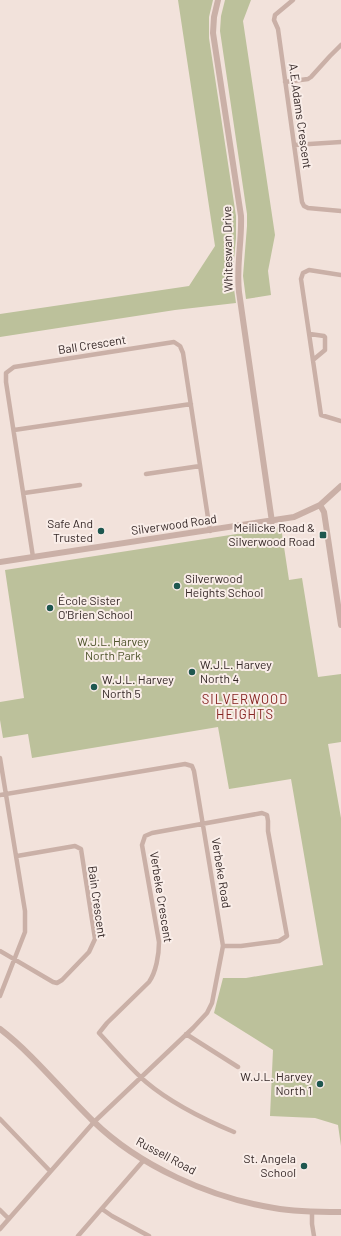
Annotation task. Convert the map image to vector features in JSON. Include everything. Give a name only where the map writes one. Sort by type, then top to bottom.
[{"type":"street","name":"Whiteswan Drive","points":[[218,0],[214,17],[213,33],[241,216],[238,286],[272,522]]},
{"type":"street","name":"A.E.Adams Crescent","points":[[293,0],[275,16],[303,205],[308,208],[341,212]]},
{"type":"street","points":[[285,82],[308,79],[341,45]]},
{"type":"street","points":[[294,145],[341,142]]},
{"type":"street","points":[[341,275],[309,270],[301,276],[321,415],[341,421]]},
{"type":"street","points":[[310,334],[325,337],[325,350],[313,360]]},
{"type":"street","name":"Ball Crescent","points":[[33,557],[6,373],[14,367],[174,342],[180,346],[183,353],[210,531]]},
{"type":"street","points":[[14,430],[191,404]]},
{"type":"street","points":[[146,474],[200,466]]},
{"type":"street","points":[[24,493],[80,485]]},
{"type":"street","name":"Silverwood Road","points":[[0,562],[272,522],[294,517],[320,505],[341,486]]},
{"type":"street","points":[[320,505],[324,512],[341,625]]},
{"type":"street","points":[[0,758],[26,911],[25,932],[0,996]]},
{"type":"street","name":"Verbeke Road","points":[[0,1229],[94,1122],[207,1013],[214,994],[223,946],[192,766],[185,764],[6,794]]},
{"type":"street","points":[[0,795],[6,794]]},
{"type":"street","points":[[203,825],[262,814],[267,815],[268,821],[268,831],[287,936],[279,941],[241,946],[223,946]]},
{"type":"street","name":"Verbeke Crescent","points":[[141,1077],[99,1033],[153,977],[159,942],[142,845],[143,839],[148,834],[203,825]]},
{"type":"street","name":"Bain Crescent","points":[[14,959],[57,983],[62,980],[89,952],[95,938],[81,849],[75,846],[17,856]]},
{"type":"street","points":[[0,951],[14,959]]},
{"type":"street","name":"Russell Road","points":[[0,1029],[17,1043],[94,1122],[144,1160],[177,1177],[238,1200],[274,1208],[312,1212],[341,1212]]},
{"type":"street","points":[[186,1034],[238,1067]]},
{"type":"street","points":[[141,1077],[175,1103],[192,1113],[234,1132]]},
{"type":"street","points":[[0,1119],[50,1171]]},
{"type":"street","points":[[78,1236],[144,1160]]},
{"type":"street","points":[[102,1209],[148,1236]]},
{"type":"street","points":[[0,1210],[9,1219]]},
{"type":"street","points":[[312,1212],[314,1236]]},
{"type":"green space","points":[[178,0],[213,0],[209,17],[209,38],[236,216],[233,282],[236,303],[175,310],[0,337],[0,314],[189,286],[215,246]]},
{"type":"green space","points":[[225,0],[251,0],[243,21],[275,235],[268,271],[271,295],[246,299],[243,276],[247,214],[220,31],[221,16]]},
{"type":"green space","name":"W.J.L. Harvey North Park","points":[[281,527],[289,580],[302,578],[318,677],[341,674],[341,742],[328,744],[341,818],[341,1146],[338,1125],[315,1118],[270,1116],[273,1050],[214,1013],[223,978],[246,978],[323,965],[291,779],[229,789],[218,727],[32,758],[28,734],[3,738],[0,720],[0,702],[24,698],[5,570]]},
{"type":"place","name":"Safe And Trusted","points":[[101,531]]},
{"type":"place","name":"Meilicke Road & Silverwood Road","points":[[323,535]]},
{"type":"place","name":"Silverwood Heights School","points":[[177,586]]},
{"type":"place","name":"École Sister O'Brien School","points":[[50,608]]},
{"type":"place","name":"W.J.L. Harvey North 4","points":[[192,672]]},
{"type":"place","name":"W.J.L. Harvey North 5","points":[[94,687]]},
{"type":"place","name":"W.J.L. Harvey North 1","points":[[320,1084]]},
{"type":"place","name":"St. Angela School","points":[[304,1166]]},
{"type":"district","name":"SILVERWOOD HEIGHTS","points":[[245,706]]}]
